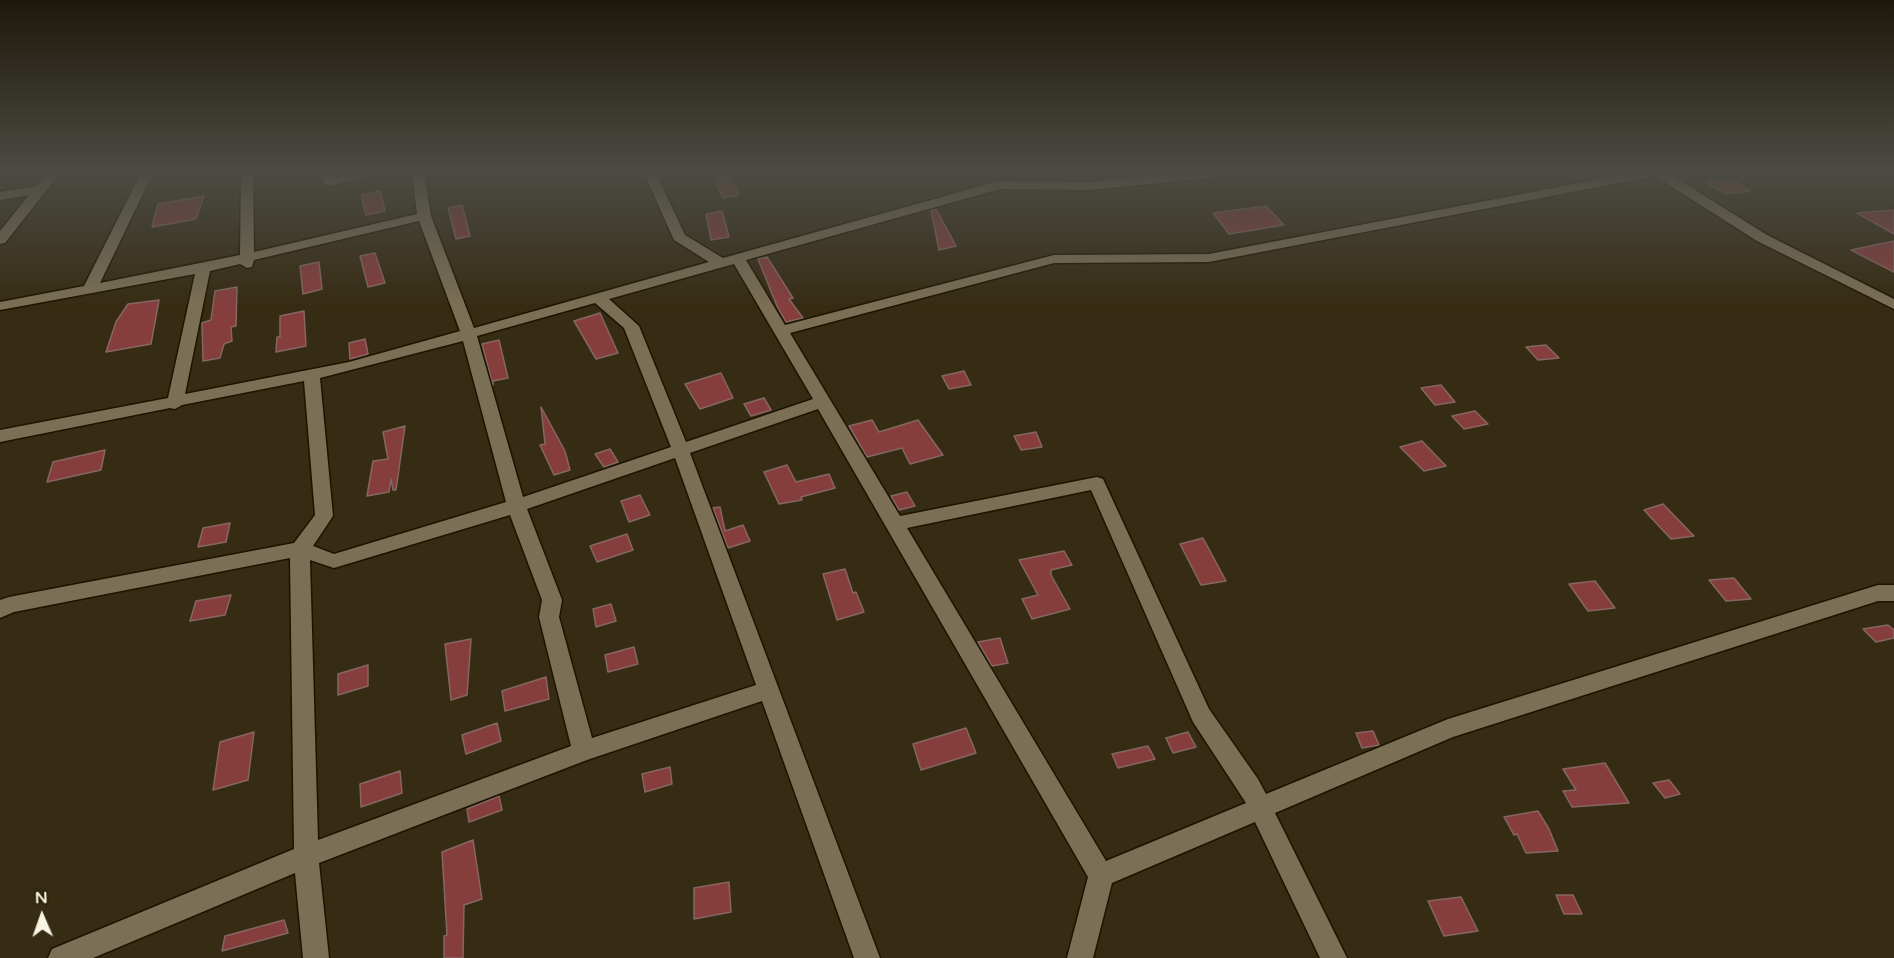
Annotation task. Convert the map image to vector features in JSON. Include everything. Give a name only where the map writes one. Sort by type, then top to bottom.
[{"type":"street","points":[[0,240],[18,218]]},
{"type":"street","points":[[90,290],[125,218]]},
{"type":"street","points":[[247,218],[247,261]]},
{"type":"street","points":[[0,306],[247,261],[417,218]]},
{"type":"street","points":[[425,218],[469,335],[516,506],[552,600],[549,617],[584,751]]},
{"type":"street","points":[[672,218],[679,237],[729,261],[781,331],[1101,875],[1080,958]]},
{"type":"street","points":[[0,436],[175,404],[312,375],[469,335],[883,218]]},
{"type":"street","points":[[781,331],[1054,259],[1209,258],[1419,218]]},
{"type":"street","points":[[1730,218],[1762,238],[1894,305]]},
{"type":"street","points":[[175,404],[203,268]]},
{"type":"street","points":[[598,298],[631,326],[681,451],[867,958]]},
{"type":"street","points":[[312,375],[324,516],[300,549],[306,856],[316,958]]},
{"type":"street","points":[[0,610],[9,605],[300,549],[333,561],[516,506],[822,402]]},
{"type":"street","points":[[894,524],[1097,483],[1201,715],[1250,786],[1334,958]]},
{"type":"street","points":[[1101,875],[1448,729],[1878,593],[1894,593]]},
{"type":"street","points":[[61,958],[306,856],[584,751],[769,690]]},
{"type":"building","points":[[154,218],[196,218],[196,219],[152,227]]},
{"type":"building","points":[[451,218],[465,218],[470,236],[456,239]]},
{"type":"building","points":[[707,218],[724,218],[729,237],[711,240]]},
{"type":"building","points":[[933,218],[941,218],[956,246],[939,250]]},
{"type":"building","points":[[1217,218],[1277,218],[1284,225],[1229,234]]},
{"type":"building","points":[[1865,218],[1894,218],[1894,234]]},
{"type":"building","points":[[1894,241],[1894,272],[1851,250]]},
{"type":"building","points":[[375,253],[385,283],[368,287],[360,256]]},
{"type":"building","points":[[767,257],[793,298],[789,299],[803,318],[786,322],[758,259]]},
{"type":"building","points":[[319,262],[322,289],[303,294],[300,266]]},
{"type":"building","points":[[237,287],[236,326],[231,327],[232,341],[224,344],[220,358],[203,361],[202,323],[211,320],[215,291]]},
{"type":"building","points":[[159,300],[151,344],[106,352],[116,322],[128,304]]},
{"type":"building","points":[[304,311],[306,346],[276,352],[277,337],[280,337],[280,316]]},
{"type":"building","points":[[600,313],[618,353],[596,359],[574,321]]},
{"type":"building","points":[[365,339],[368,354],[350,359],[349,343]]},
{"type":"building","points":[[499,340],[508,378],[493,381],[493,385],[482,344]]},
{"type":"building","points":[[1546,345],[1559,358],[1538,360],[1526,347]]},
{"type":"building","points":[[964,371],[971,385],[949,389],[942,376]]},
{"type":"building","points":[[721,373],[733,398],[700,409],[685,384]]},
{"type":"building","points":[[1441,385],[1455,402],[1435,405],[1421,388]]},
{"type":"building","points":[[764,398],[771,410],[751,416],[744,404]]},
{"type":"building","points":[[541,407],[565,451],[570,470],[554,475],[540,445],[545,444]]},
{"type":"building","points":[[1475,411],[1488,424],[1464,429],[1452,416]]},
{"type":"building","points":[[872,420],[879,432],[918,420],[943,455],[910,464],[902,448],[867,457],[849,426]]},
{"type":"building","points":[[405,426],[396,490],[393,490],[391,479],[389,492],[367,496],[373,461],[388,459],[383,432]]},
{"type":"building","points":[[1036,432],[1042,447],[1021,450],[1014,436]]},
{"type":"building","points":[[1422,441],[1446,466],[1424,471],[1400,447]]},
{"type":"building","points":[[610,449],[618,462],[604,467],[595,454]]},
{"type":"building","points":[[105,450],[101,470],[47,482],[53,462]]},
{"type":"building","points":[[787,465],[796,482],[829,474],[835,488],[801,497],[802,500],[779,504],[764,472]]},
{"type":"building","points":[[907,492],[915,506],[899,510],[891,496]]},
{"type":"building","points":[[640,495],[650,515],[629,522],[621,501]]},
{"type":"building","points":[[1663,504],[1694,536],[1671,539],[1644,510]]},
{"type":"building","points":[[720,507],[725,531],[743,525],[750,541],[728,548],[713,508]]},
{"type":"building","points":[[230,523],[226,542],[198,547],[203,528]]},
{"type":"building","points":[[627,534],[633,550],[597,562],[590,546]]},
{"type":"building","points":[[1203,538],[1226,581],[1201,585],[1180,544]]},
{"type":"building","points":[[1064,551],[1072,565],[1051,570],[1051,575],[1070,609],[1032,619],[1022,599],[1038,595],[1019,560]]},
{"type":"building","points":[[845,569],[853,593],[856,592],[864,612],[837,620],[823,574]]},
{"type":"building","points":[[1734,578],[1751,599],[1726,601],[1709,580]]},
{"type":"building","points":[[1595,581],[1615,608],[1588,611],[1569,584]]},
{"type":"building","points":[[231,595],[225,615],[190,621],[196,601]]},
{"type":"building","points":[[611,604],[616,621],[596,627],[593,609]]},
{"type":"building","points":[[1888,625],[1894,630],[1894,638],[1876,642],[1863,629]]},
{"type":"building","points":[[1000,638],[1008,663],[992,666],[978,642]]},
{"type":"building","points":[[471,639],[467,695],[451,700],[445,644]]},
{"type":"building","points":[[634,647],[638,664],[608,672],[605,655]]},
{"type":"building","points":[[368,665],[368,686],[338,695],[338,674]]},
{"type":"building","points":[[546,677],[549,699],[505,711],[502,691]]},
{"type":"building","points":[[497,723],[501,741],[466,754],[462,735]]},
{"type":"building","points":[[966,728],[976,753],[921,770],[913,744]]},
{"type":"building","points":[[1373,731],[1379,745],[1362,748],[1356,733]]},
{"type":"building","points":[[254,732],[248,780],[213,790],[220,742]]},
{"type":"building","points":[[1188,732],[1196,747],[1173,753],[1166,738]]},
{"type":"building","points":[[1148,746],[1155,759],[1118,768],[1112,754]]},
{"type":"building","points":[[1605,763],[1629,803],[1572,807],[1563,791],[1576,790],[1563,769]]},
{"type":"building","points":[[670,767],[672,784],[645,792],[642,774]]},
{"type":"building","points":[[400,771],[402,793],[361,807],[360,784]]},
{"type":"building","points":[[1669,780],[1680,794],[1665,798],[1653,783]]},
{"type":"building","points":[[499,796],[502,810],[469,822],[467,809]]},
{"type":"building","points":[[1538,811],[1558,851],[1526,853],[1517,834],[1514,835],[1504,817]]},
{"type":"building","points":[[473,840],[482,899],[464,905],[463,958],[444,958],[444,936],[447,935],[442,852]]},
{"type":"building","points":[[729,882],[731,912],[694,919],[694,888]]},
{"type":"building","points":[[1556,895],[1573,895],[1582,914],[1564,914]]},
{"type":"building","points":[[1461,897],[1478,931],[1444,936],[1428,901]]},
{"type":"building","points":[[284,920],[288,933],[222,951],[225,936]]}]
